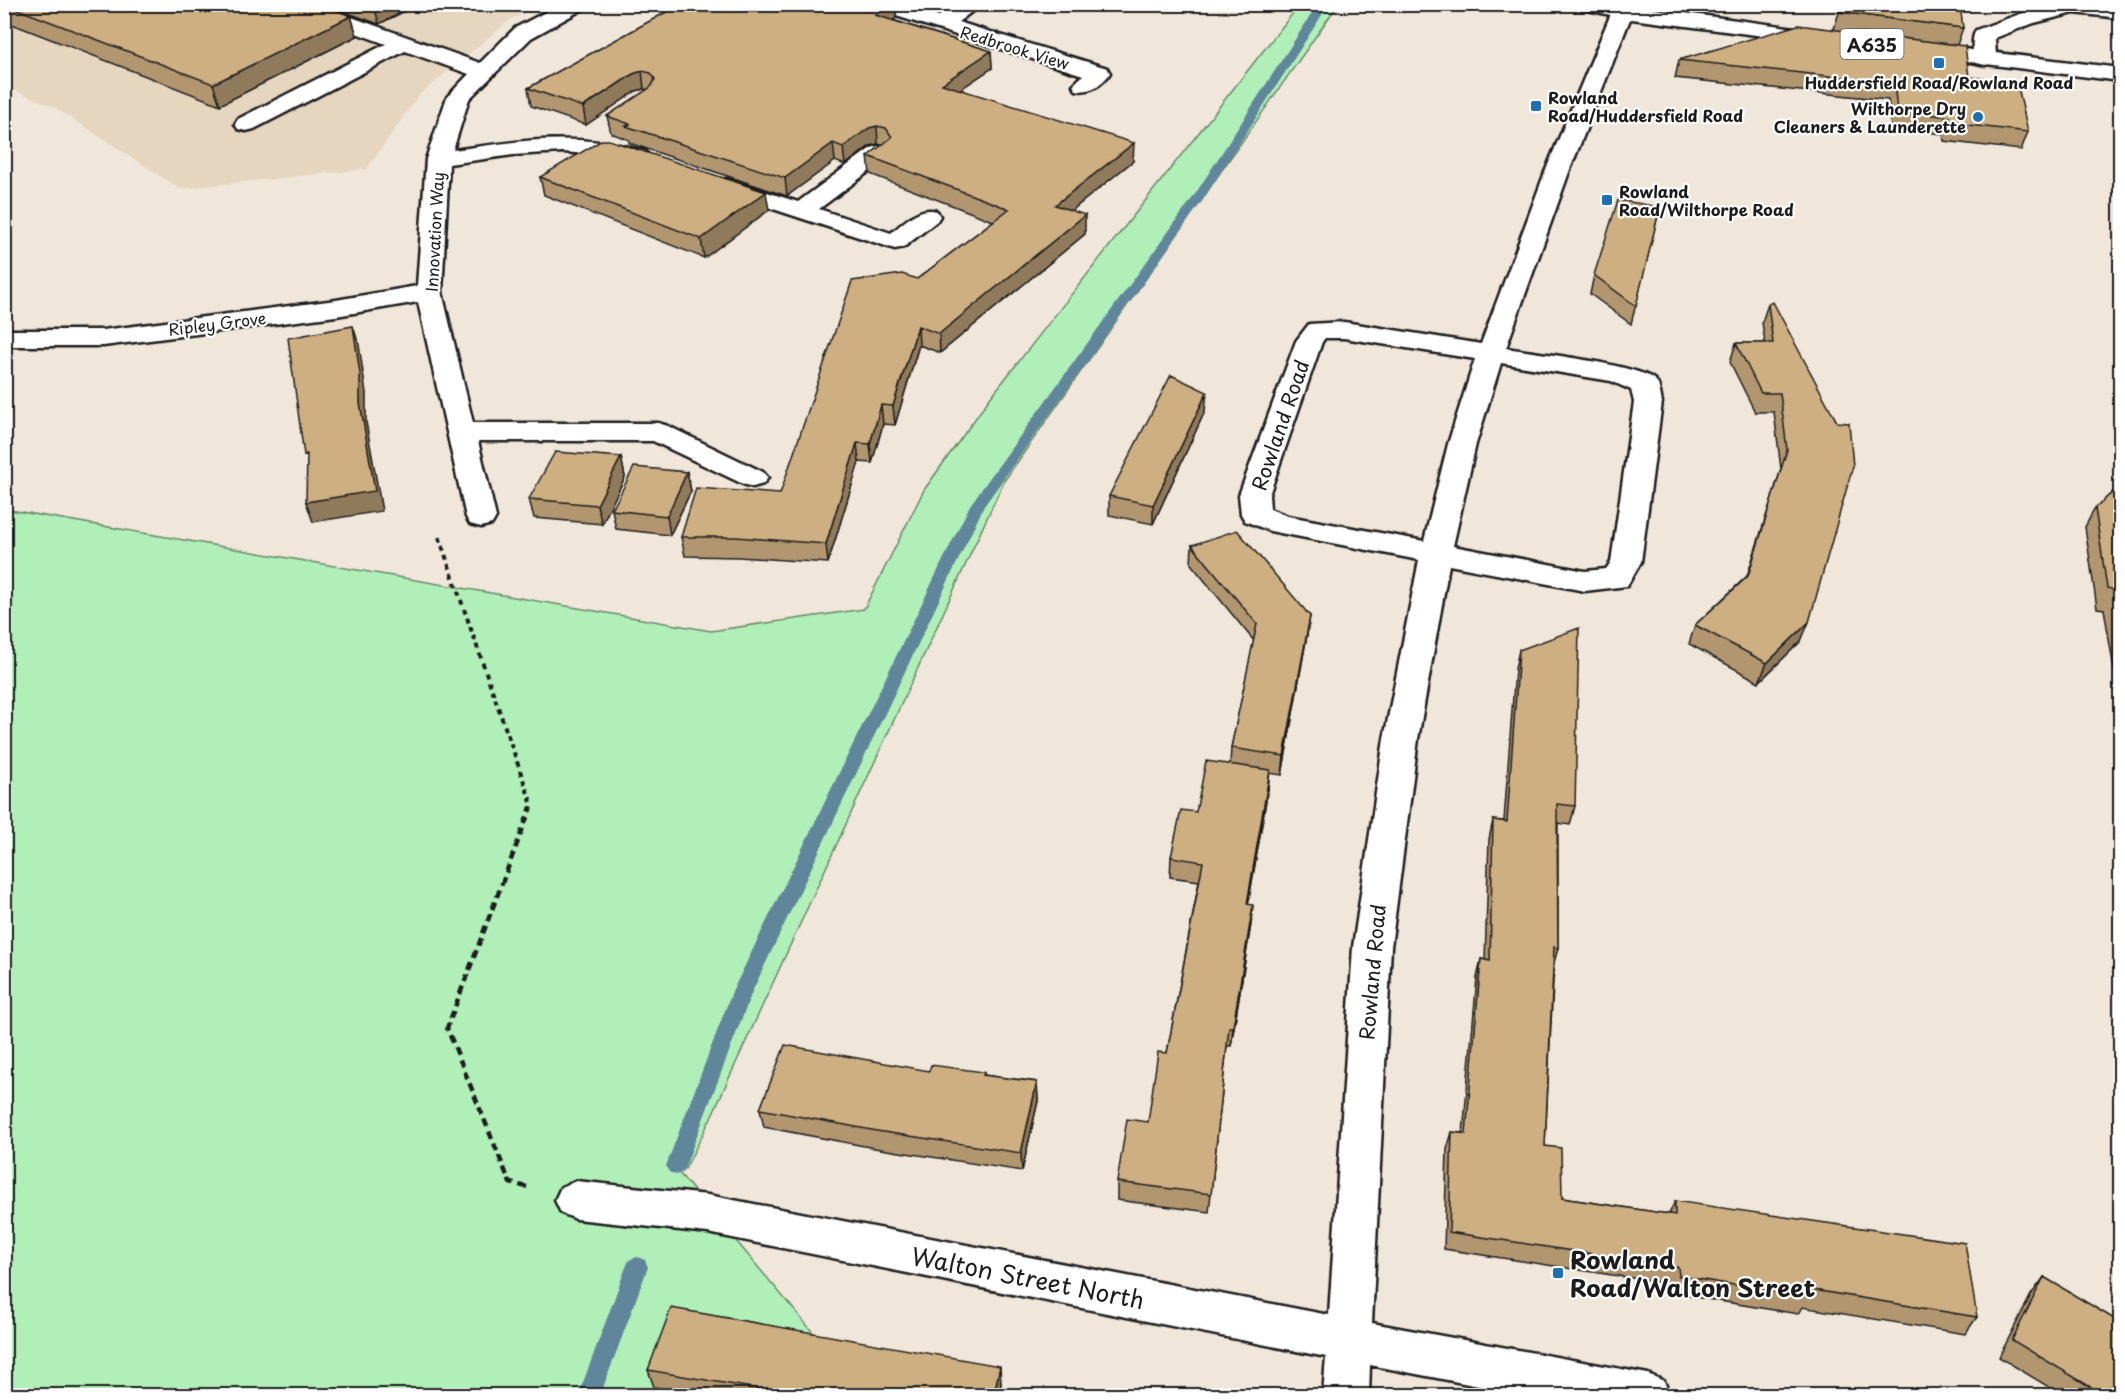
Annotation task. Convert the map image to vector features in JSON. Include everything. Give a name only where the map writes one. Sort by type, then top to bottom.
[{"type":"main road","points":[[294,4],[483,72]]},
{"type":"main road","name":"Innovation Way","points":[[481,517],[429,292],[438,159],[458,98],[523,33],[578,4]]},
{"type":"main road","name":"Redbrook View","points":[[878,4],[1099,73],[1084,85]]},
{"type":"main road","points":[[941,24],[972,4]]},
{"type":"main road","name":"A635","points":[[1586,4],[1834,39]]},
{"type":"main road","points":[[1985,58],[1984,35],[2027,18],[2074,7],[2121,12]]},
{"type":"main road","name":"Rowland Road","points":[[1346,1395],[1372,947],[1401,739],[1437,553],[1462,444],[1491,353],[1557,172],[1625,8]]},
{"type":"main road","points":[[246,124],[403,44]]},
{"type":"main road","name":"A635","points":[[1904,48],[2121,75]]},
{"type":"main road","points":[[582,144],[603,125]]},
{"type":"main road","points":[[438,159],[531,147],[582,144],[616,149],[660,164]]},
{"type":"main road","points":[[801,212],[879,153]]},
{"type":"main road","points":[[703,178],[896,242],[928,216]]},
{"type":"main road","name":"Ripley Grove","points":[[4,338],[103,338],[336,308],[429,292]]},
{"type":"main road","name":"Rowland Road","points":[[1318,330],[1344,330],[1617,374],[1644,385],[1648,402],[1626,562],[1616,579],[1586,581],[1437,553],[1281,524],[1256,514],[1254,495],[1309,342],[1318,330]]},
{"type":"main road","points":[[460,432],[658,432],[753,478]]},
{"type":"main road","name":"Walton Street North","points":[[576,1200],[708,1214],[1348,1340],[1648,1395]]},
{"type":"path","points":[[481,517],[435,527],[532,805],[447,1028],[510,1183],[576,1200]]},
{"type":"shaded area","points":[[5,5],[540,5],[510,20],[419,95],[367,169],[180,189],[54,107],[5,86]]},
{"type":"green space","points":[[1307,5],[1337,6],[1004,481],[707,1126],[685,1169],[674,1167],[837,1361],[827,1395],[5,1395],[4,509],[711,631],[864,609],[924,490],[990,398],[1293,13]]},
{"type":"building","points":[[4,4],[319,4],[351,16],[213,84]]},
{"type":"building","points":[[681,4],[891,4],[875,15],[991,51],[942,84],[1134,143],[1055,205],[1085,215],[939,334],[918,326],[893,406],[881,405],[870,444],[857,443],[826,544],[736,537],[681,537],[696,488],[780,494],[852,281],[902,274],[917,279],[1009,209],[868,156],[892,137],[886,128],[877,126],[869,128],[843,147],[833,143],[785,178],[626,126],[630,124],[607,116],[651,87],[655,79],[651,73],[642,71],[633,74],[583,107],[528,88]]},
{"type":"building","points":[[1865,4],[1960,4],[1963,28],[1839,12]]},
{"type":"building","points":[[1798,25],[1965,46],[1969,77],[2017,82],[2028,132],[1951,123],[1950,117],[1897,110],[1894,83],[1679,60]]},
{"type":"building","points":[[602,140],[609,140],[766,192],[701,239],[540,177]]},
{"type":"building","points":[[1618,200],[1660,207],[1636,306],[1594,275]]},
{"type":"building","points":[[1773,302],[1837,422],[1849,423],[1853,466],[1809,622],[1767,663],[1695,625],[1748,576],[1787,450],[1780,393],[1761,393],[1736,343],[1773,343],[1768,304]]},
{"type":"building","points":[[353,326],[360,374],[360,403],[375,491],[306,502],[307,454],[304,455],[288,338]]},
{"type":"building","points":[[1171,375],[1207,392],[1153,505],[1109,496]]},
{"type":"building","points":[[555,452],[621,457],[597,505],[529,499]]},
{"type":"building","points":[[634,467],[687,472],[667,516],[612,510]]},
{"type":"building","points":[[2121,485],[2121,625],[2115,590],[2107,588],[2095,508]]},
{"type":"building","points":[[1237,530],[1310,616],[1284,756],[1231,748],[1257,624],[1192,545]]},
{"type":"building","points":[[1579,628],[1575,806],[1557,804],[1558,948],[1554,947],[1545,1146],[1561,1148],[1562,1198],[1675,1215],[1675,1201],[1965,1243],[1977,1317],[1807,1289],[1808,1297],[1679,1276],[1678,1267],[1449,1232],[1452,1132],[1466,1134],[1481,959],[1490,961],[1493,820],[1507,822],[1519,650]]},
{"type":"building","points":[[1206,761],[1270,770],[1247,904],[1253,905],[1233,1027],[1229,1027],[1211,1194],[1117,1182],[1127,1119],[1148,1122],[1158,1052],[1167,1053],[1203,862],[1171,857],[1181,810],[1196,812]]},
{"type":"building","points":[[785,1045],[929,1071],[931,1065],[1037,1082],[1021,1153],[877,1131],[760,1109]]},
{"type":"building","points":[[2044,1277],[2121,1323],[2121,1395],[2104,1395],[2012,1340]]},
{"type":"building","points":[[671,1308],[1000,1366],[994,1395],[793,1395],[648,1370]]},
{"type":"waterway","points":[[676,1166],[742,992],[977,505],[1197,200],[1324,4]]},
{"type":"waterway","points":[[589,1396],[637,1267]]},
{"type":"place","name":"Huddersfield Road/Rowland Road","points":[[1939,63]]},
{"type":"place","name":"Rowland Road/Huddersfield Road","points":[[1536,106]]},
{"type":"place","name":"Wilthorpe Dry Cleaners & Launderette","points":[[1978,117]]},
{"type":"place","name":"Rowland Road/Wilthorpe Road","points":[[1607,200]]},
{"type":"place","name":"Rowland Road/Walton Street","points":[[1558,1273]]}]
